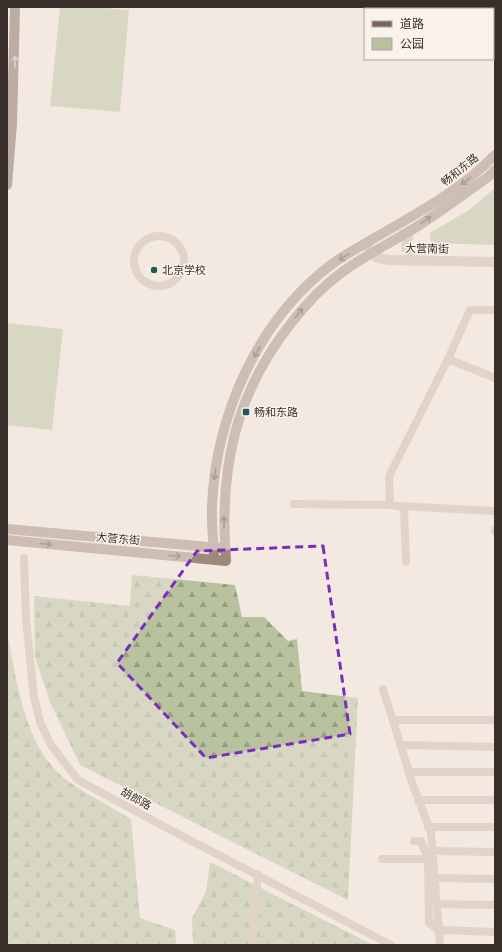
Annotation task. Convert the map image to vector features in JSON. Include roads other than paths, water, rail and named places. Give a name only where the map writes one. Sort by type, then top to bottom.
[{"type":"main road","points":[[7,185],[12,124],[15,7]]},
{"type":"main road","name":"畅和东路","points":[[214,560],[212,506],[219,446],[228,413],[242,379],[260,346],[285,310],[332,264],[446,196],[481,170],[495,155]]},
{"type":"main road","name":"畅和东路","points":[[226,561],[223,524],[225,488],[236,425],[248,392],[278,339],[307,303],[340,273],[408,231],[488,177],[495,170]]},
{"type":"main road","name":"大营东街","points":[[7,529],[225,548]]},
{"type":"main road","name":"大营东街","points":[[7,540],[226,561]]},
{"type":"street","points":[[408,231],[406,248],[417,260]]},
{"type":"street","points":[[153,236],[170,238],[177,243],[182,251],[184,259],[183,268],[179,276],[173,282],[158,286],[150,284],[143,281],[134,268],[135,252],[145,240],[153,236]]},
{"type":"street","points":[[366,244],[372,253]]},
{"type":"street","name":"大营南街","points":[[372,253],[377,258],[390,260],[495,262]]},
{"type":"street","points":[[390,505],[389,476],[448,359],[470,310],[495,310]]},
{"type":"street","points":[[448,359],[495,378]]},
{"type":"street","points":[[294,504],[390,505],[495,511]]},
{"type":"street","points":[[399,506],[404,510],[406,562]]},
{"type":"street","name":"胡郎路","points":[[24,558],[26,620],[34,697],[40,722],[51,745],[78,780],[162,826],[258,874],[391,945]]},
{"type":"street","points":[[383,689],[428,827],[430,855],[429,923],[439,930],[495,932]]},
{"type":"street","points":[[393,720],[495,720]]},
{"type":"street","points":[[401,745],[495,747]]},
{"type":"street","points":[[409,772],[495,772]]},
{"type":"street","points":[[418,800],[495,800]]},
{"type":"street","points":[[428,827],[495,827]]},
{"type":"street","points":[[414,841],[421,842],[430,855],[437,904],[440,945]]},
{"type":"street","points":[[382,859],[495,852]]},
{"type":"street","points":[[252,945],[258,874]]},
{"type":"street","points":[[434,878],[495,879]]},
{"type":"street","points":[[437,904],[495,905]]},
{"type":"place","name":"北京学校","points":[[154,270]]},
{"type":"place","name":"畅和东路","points":[[246,412]]}]
